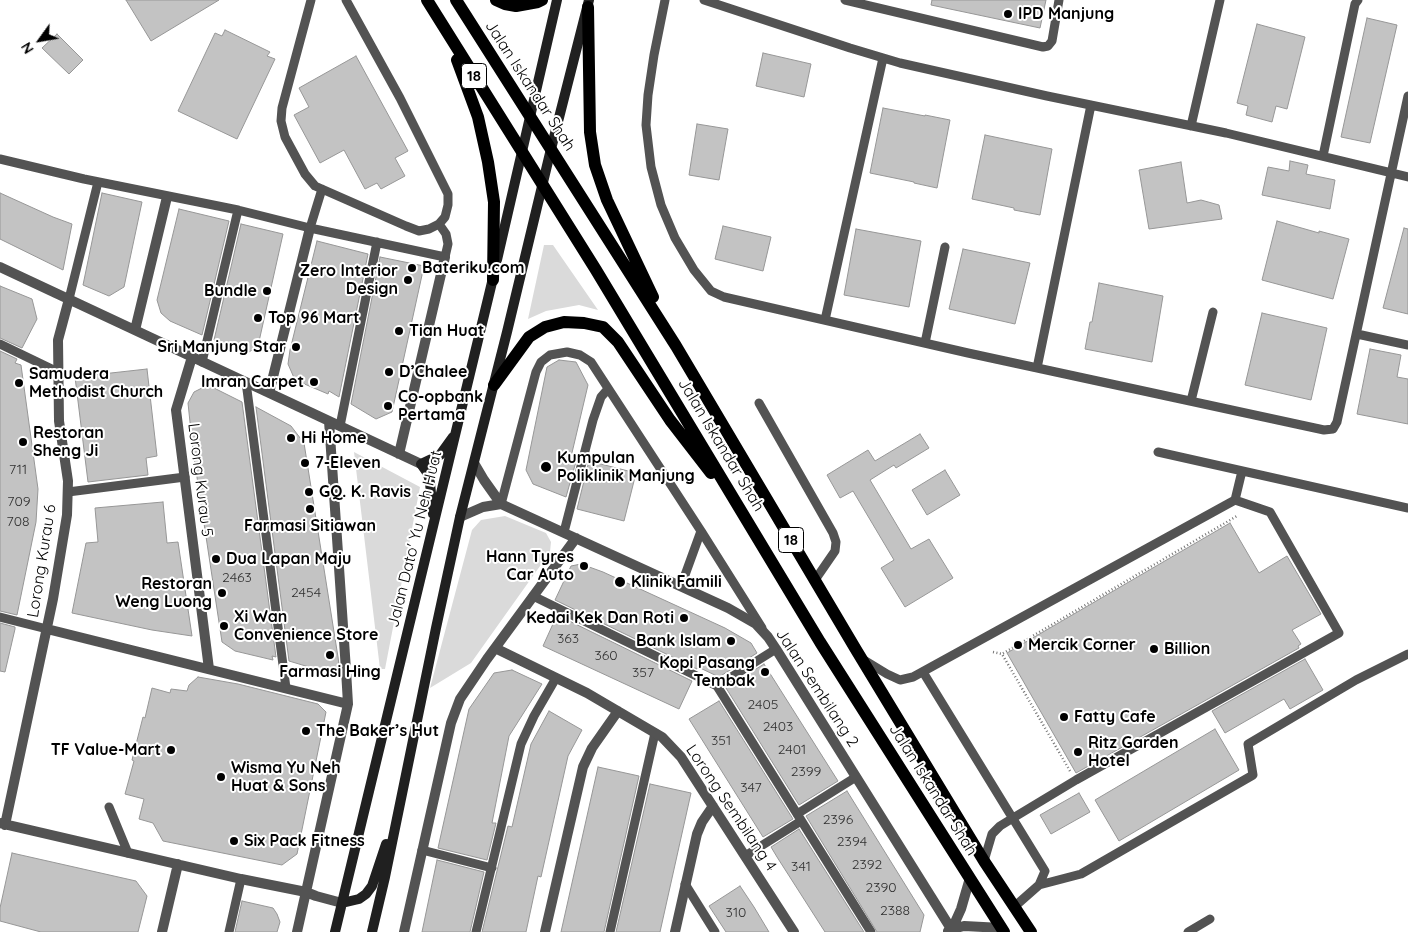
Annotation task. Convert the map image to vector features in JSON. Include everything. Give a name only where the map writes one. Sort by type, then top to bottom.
[{"type":"main road","name":"Jalan Iskandar Shah","points":[[427,0],[596,270],[820,642],[1003,930]]},
{"type":"main road","name":"Jalan Iskandar Shah","points":[[456,0],[676,346],[861,658],[984,861],[1031,932]]},
{"type":"main road","points":[[496,0],[516,6],[542,0]]},
{"type":"main road","name":"Jalan Dato' Yu Neh Huat","points":[[335,932],[434,525],[557,0]]},
{"type":"main road","points":[[372,932],[460,517],[588,3]]},
{"type":"main road","points":[[588,3],[590,132],[595,165],[607,200],[676,346]]},
{"type":"main road","points":[[444,27],[478,117],[488,162],[494,202],[492,280]]},
{"type":"main road","points":[[494,385],[529,337],[545,327],[564,322],[584,323],[603,327],[618,342],[670,420],[746,518]]},
{"type":"main road","points":[[434,525],[430,483],[428,474],[421,464],[440,455],[456,432]]},
{"type":"main road","points":[[342,903],[359,899],[372,886],[399,807]]},
{"type":"street","points":[[135,330],[167,196]]},
{"type":"street","points":[[269,393],[310,228]]},
{"type":"street","points":[[399,454],[445,257]]},
{"type":"street","points":[[0,267],[421,464]]},
{"type":"street","name":"Lorong Kurau 6","points":[[2,824],[46,629],[67,515],[68,481],[60,422],[58,340],[69,299]]},
{"type":"street","name":"Lorong Kurau 5","points":[[192,357],[176,410],[209,669]]},
{"type":"street","points":[[297,932],[348,704],[329,421]]},
{"type":"street","points":[[460,517],[483,506],[501,504],[474,463]]},
{"type":"street","name":"Jalan Sembilang 2","points":[[501,504],[680,586],[748,618],[756,624],[776,649],[951,931]]},
{"type":"street","points":[[404,932],[451,724],[460,699],[576,538]]},
{"type":"street","points":[[46,629],[348,704]]},
{"type":"street","name":"Lorong Sembilang 4","points":[[495,648],[587,693],[662,737],[681,757],[794,932]]},
{"type":"street","points":[[545,932],[583,767],[592,748],[618,711]]},
{"type":"street","points":[[675,932],[696,834],[713,806]]},
{"type":"street","points":[[2,824],[241,879],[306,892],[342,903]]},
{"type":"street","points":[[162,932],[178,864]]},
{"type":"street","points":[[951,931],[961,908],[970,878]]},
{"type":"street","points":[[951,931],[970,926],[1003,930]]},
{"type":"lane","points":[[311,0],[282,108],[281,121],[285,137],[305,174],[315,186],[419,231],[429,229],[439,224],[445,217],[448,194],[400,98],[346,0]]},
{"type":"lane","points":[[665,0],[648,95],[646,125],[651,166],[661,205],[675,238],[694,270],[711,291],[724,297],[925,343],[1324,430],[1333,429],[1338,422],[1408,96]]},
{"type":"lane","points":[[704,0],[850,48],[909,65],[1191,126],[1408,176]]},
{"type":"lane","points":[[846,0],[1042,47],[1048,46],[1052,41],[1059,0]]},
{"type":"lane","points":[[1191,126],[1220,0]]},
{"type":"lane","points":[[1323,156],[1355,4],[1358,0]]},
{"type":"lane","points":[[825,320],[882,58]]},
{"type":"lane","points":[[1037,368],[1091,105]]},
{"type":"lane","points":[[0,159],[445,257],[448,244],[446,234],[439,224]]},
{"type":"lane","points":[[69,299],[98,182]]},
{"type":"lane","points":[[310,228],[322,189]]},
{"type":"lane","points":[[202,362],[238,210]]},
{"type":"lane","points":[[340,426],[377,242]]},
{"type":"lane","points":[[925,343],[946,247]]},
{"type":"lane","points":[[1190,401],[1213,312]]},
{"type":"lane","points":[[1357,334],[1408,346]]},
{"type":"lane","points":[[0,344],[58,372]]},
{"type":"lane","points":[[501,504],[536,372],[541,362],[550,356],[567,352],[580,354],[592,362],[768,637]]},
{"type":"lane","points":[[246,382],[286,688]]},
{"type":"lane","points":[[564,532],[593,420],[601,397],[608,389]]},
{"type":"lane","points":[[759,403],[833,533],[836,542],[835,551],[815,580]]},
{"type":"lane","points":[[1158,452],[1408,508]]},
{"type":"lane","points":[[861,658],[900,680],[913,677],[1235,500],[1242,471]]},
{"type":"lane","points":[[68,492],[185,477]]},
{"type":"lane","points":[[984,861],[992,834],[1012,818],[1076,780],[1339,633],[1270,512],[1235,500]]},
{"type":"lane","points":[[680,586],[700,531]]},
{"type":"lane","points":[[533,596],[717,686],[871,932]]},
{"type":"lane","points":[[0,617],[46,629]]},
{"type":"lane","points":[[717,686],[776,649]]},
{"type":"lane","points":[[1039,885],[1081,874],[1253,775],[1248,744],[1356,680],[1408,654]]},
{"type":"lane","points":[[923,672],[1045,872],[1039,885],[1014,907]]},
{"type":"lane","points":[[476,932],[521,744],[534,716],[556,678]]},
{"type":"lane","points":[[610,932],[656,733]]},
{"type":"lane","points":[[745,856],[856,777]]},
{"type":"lane","points":[[109,807],[128,853]]},
{"type":"lane","points":[[422,850],[492,868]]},
{"type":"lane","points":[[229,932],[241,879]]},
{"type":"lane","points":[[685,884],[715,932]]},
{"type":"lane","points":[[1188,932],[1210,919]]},
{"type":"path","points":[[993,652],[1002,654],[1237,516]]},
{"type":"path","points":[[1002,654],[1076,780]]},
{"type":"shaded area","points":[[544,245],[553,245],[598,310],[579,305],[546,311],[528,319]]},
{"type":"shaded area","points":[[354,452],[420,487],[385,669],[380,669]]},
{"type":"shaded area","points":[[505,516],[546,533],[551,542],[550,552],[471,663],[430,688],[472,530],[481,520]]},
{"type":"building","points":[[126,0],[219,0],[151,41]]},
{"type":"building","name":"IPD Manjung","points":[[932,0],[1046,0],[1040,28],[931,5]]},
{"type":"building","points":[[1367,18],[1397,25],[1370,143],[1341,137]]},
{"type":"building","points":[[1257,24],[1305,37],[1287,109],[1276,106],[1272,122],[1246,115],[1248,106],[1237,103]]},
{"type":"building","points":[[225,30],[270,52],[267,56],[275,59],[237,139],[178,111],[215,33],[222,36]]},
{"type":"building","points":[[57,34],[83,60],[69,74],[42,48]]},
{"type":"building","points":[[763,53],[811,64],[804,97],[756,86]]},
{"type":"building","points":[[356,56],[408,151],[395,158],[405,176],[381,189],[377,183],[365,189],[344,150],[320,163],[294,115],[309,107],[299,88]]},
{"type":"building","points":[[883,108],[950,120],[937,188],[870,173]]},
{"type":"building","points":[[697,124],[728,129],[719,180],[689,175]]},
{"type":"building","points":[[985,135],[1052,149],[1040,215],[972,199]]},
{"type":"building","points":[[1290,161],[1308,165],[1306,174],[1335,180],[1330,209],[1262,195],[1268,167],[1289,171]]},
{"type":"building","points":[[1181,162],[1187,203],[1201,200],[1219,205],[1222,219],[1149,229],[1139,170]]},
{"type":"building","points":[[0,193],[72,224],[63,270],[0,239]]},
{"type":"building","points":[[102,193],[142,202],[124,287],[109,296],[83,285]]},
{"type":"building","points":[[179,209],[229,221],[202,335],[170,321],[161,313],[157,300]]},
{"type":"building","points":[[1277,221],[1349,239],[1333,299],[1262,280]]},
{"type":"building","points":[[241,224],[283,234],[258,346],[246,354],[215,346],[216,341],[214,340]]},
{"type":"building","points":[[723,226],[771,237],[763,271],[715,259]]},
{"type":"building","points":[[1404,228],[1408,229],[1408,314],[1383,308]]},
{"type":"building","points":[[856,229],[921,241],[909,307],[844,295]]},
{"type":"building","points":[[317,241],[368,254],[339,397],[329,391],[328,394],[295,380],[288,364]]},
{"type":"building","points":[[963,249],[1030,263],[1015,324],[949,309]]},
{"type":"building","points":[[380,257],[424,266],[392,412],[376,419],[351,404]]},
{"type":"building","points":[[1099,283],[1163,296],[1152,362],[1085,349]]},
{"type":"building","points":[[0,286],[32,299],[37,319],[22,348],[0,338]]},
{"type":"building","points":[[1262,313],[1327,328],[1311,400],[1245,385]]},
{"type":"building","points":[[1370,349],[1401,355],[1397,377],[1408,379],[1408,424],[1357,414]]},
{"type":"building","points":[[0,351],[17,359],[15,363],[21,365],[38,489],[36,522],[17,615],[0,611]]},
{"type":"building","points":[[559,360],[576,362],[588,385],[571,457],[577,458],[566,497],[533,484],[526,470],[547,367]]},
{"type":"building","points":[[147,369],[157,456],[146,458],[148,475],[88,482],[75,377]]},
{"type":"building","points":[[208,385],[242,402],[276,657],[272,656],[273,660],[235,651],[222,642],[193,451],[188,403],[194,392]]},
{"type":"building","points":[[256,407],[291,426],[304,443],[339,665],[329,673],[289,661]]},
{"type":"building","points":[[920,434],[929,448],[896,468],[894,465],[870,480],[911,549],[929,539],[953,578],[905,607],[881,568],[894,560],[853,491],[840,498],[827,475],[868,450],[875,461]]},
{"type":"building","points":[[589,461],[636,473],[624,521],[577,509]]},
{"type":"building","points":[[945,470],[960,495],[927,515],[912,490]]},
{"type":"building","points":[[163,502],[167,543],[178,542],[192,636],[152,630],[72,613],[86,543],[98,542],[95,508]]},
{"type":"building","name":"Billion","points":[[1230,523],[1259,573],[1287,556],[1321,614],[1292,630],[1301,644],[1298,646],[1299,648],[1076,773],[1007,653]]},
{"type":"building","points":[[581,564],[603,572],[725,628],[751,643],[757,653],[719,677],[698,667],[697,669],[555,600],[571,566]]},
{"type":"building","points":[[557,615],[692,681],[679,709],[543,646]]},
{"type":"building","points":[[0,623],[15,627],[5,672],[0,671]]},
{"type":"building","points":[[1305,659],[1323,690],[1290,709],[1284,699],[1225,733],[1212,711]]},
{"type":"building","points":[[764,664],[838,781],[799,805],[726,688]]},
{"type":"building","points":[[512,670],[542,684],[509,736],[492,823],[496,823],[487,860],[438,848],[469,709],[494,673]]},
{"type":"building","name":"Wisma Yu Neh Huat & Sons","points":[[198,677],[238,684],[318,704],[326,712],[297,854],[282,865],[163,841],[153,823],[139,819],[144,799],[125,794],[134,761],[132,760],[152,688],[170,693],[171,689],[187,691],[189,685]]},
{"type":"building","points":[[719,701],[793,819],[763,837],[689,719]]},
{"type":"building","points":[[549,711],[582,730],[568,756],[541,877],[538,876],[526,932],[482,932],[508,826],[512,827],[531,744]]},
{"type":"building","points":[[1215,729],[1239,770],[1119,841],[1095,800]]},
{"type":"building","points":[[598,767],[639,776],[604,932],[561,932]]},
{"type":"building","points":[[650,784],[691,793],[660,932],[616,932]]},
{"type":"building","points":[[847,791],[924,915],[920,932],[877,932],[806,816]]},
{"type":"building","points":[[1079,793],[1090,812],[1051,834],[1040,815]]},
{"type":"building","points":[[799,829],[864,932],[825,932],[777,857],[771,847]]},
{"type":"building","points":[[12,853],[136,881],[147,896],[138,932],[41,932],[0,921],[0,908]]},
{"type":"building","points":[[437,860],[484,872],[470,932],[422,932]]},
{"type":"building","points":[[740,886],[769,932],[726,932],[709,906]]},
{"type":"building","points":[[242,901],[273,908],[280,922],[277,932],[235,932]]},
{"type":"place","name":"IPD Manjung","points":[[1008,14]]},
{"type":"place","name":"Bateriku.com","points":[[412,268]]},
{"type":"place","name":"Zero Interior Design","points":[[408,280]]},
{"type":"place","name":"Bundle","points":[[267,291]]},
{"type":"place","name":"Top 96 Mart","points":[[258,318]]},
{"type":"place","name":"Tian Huat","points":[[399,331]]},
{"type":"place","name":"Sri Manjung Star","points":[[296,347]]},
{"type":"place","name":"D’Chalee","points":[[389,372]]},
{"type":"place","name":"Imran Carpet","points":[[314,382]]},
{"type":"place","name":"Samudera Methodist Church","points":[[19,383]]},
{"type":"place","name":"Co-opbank Pertama","points":[[388,406]]},
{"type":"place","name":"Hi Home","points":[[291,438]]},
{"type":"place","name":"Restoran Sheng Ji","points":[[23,442]]},
{"type":"place","name":"7-Eleven","points":[[305,463]]},
{"type":"place","name":"Kumpulan Poliklinik Manjung","points":[[546,467]]},
{"type":"place","name":"GQ. K. Ravis","points":[[309,492]]},
{"type":"place","name":"Farmasi Sitiawan","points":[[310,509]]},
{"type":"place","name":"Dua Lapan Maju","points":[[216,559]]},
{"type":"place","name":"Hann Tyres Car Auto","points":[[584,566]]},
{"type":"place","name":"Klinik Famili","points":[[620,582]]},
{"type":"place","name":"Restoran Weng Luong","points":[[222,593]]},
{"type":"place","name":"Kedai Kek Dan Roti","points":[[684,618]]},
{"type":"place","name":"Xi Wan Convenience Store","points":[[224,626]]},
{"type":"place","name":"Bank Islam","points":[[731,641]]},
{"type":"place","name":"Mercik Corner","points":[[1018,645]]},
{"type":"place","name":"Billion","points":[[1154,649]]},
{"type":"place","name":"Farmasi Hing","points":[[330,655]]},
{"type":"place","name":"Kopi Pasang Tembak","points":[[765,672]]},
{"type":"place","name":"Fatty Cafe","points":[[1064,717]]},
{"type":"place","name":"The Baker’s Hut","points":[[306,731]]},
{"type":"place","name":"TF Value-Mart","points":[[171,750]]},
{"type":"place","name":"Ritz Garden Hotel","points":[[1078,752]]},
{"type":"place","name":"Wisma Yu Neh Huat & Sons","points":[[221,777]]},
{"type":"place","name":"Six Pack Fitness","points":[[234,841]]}]
